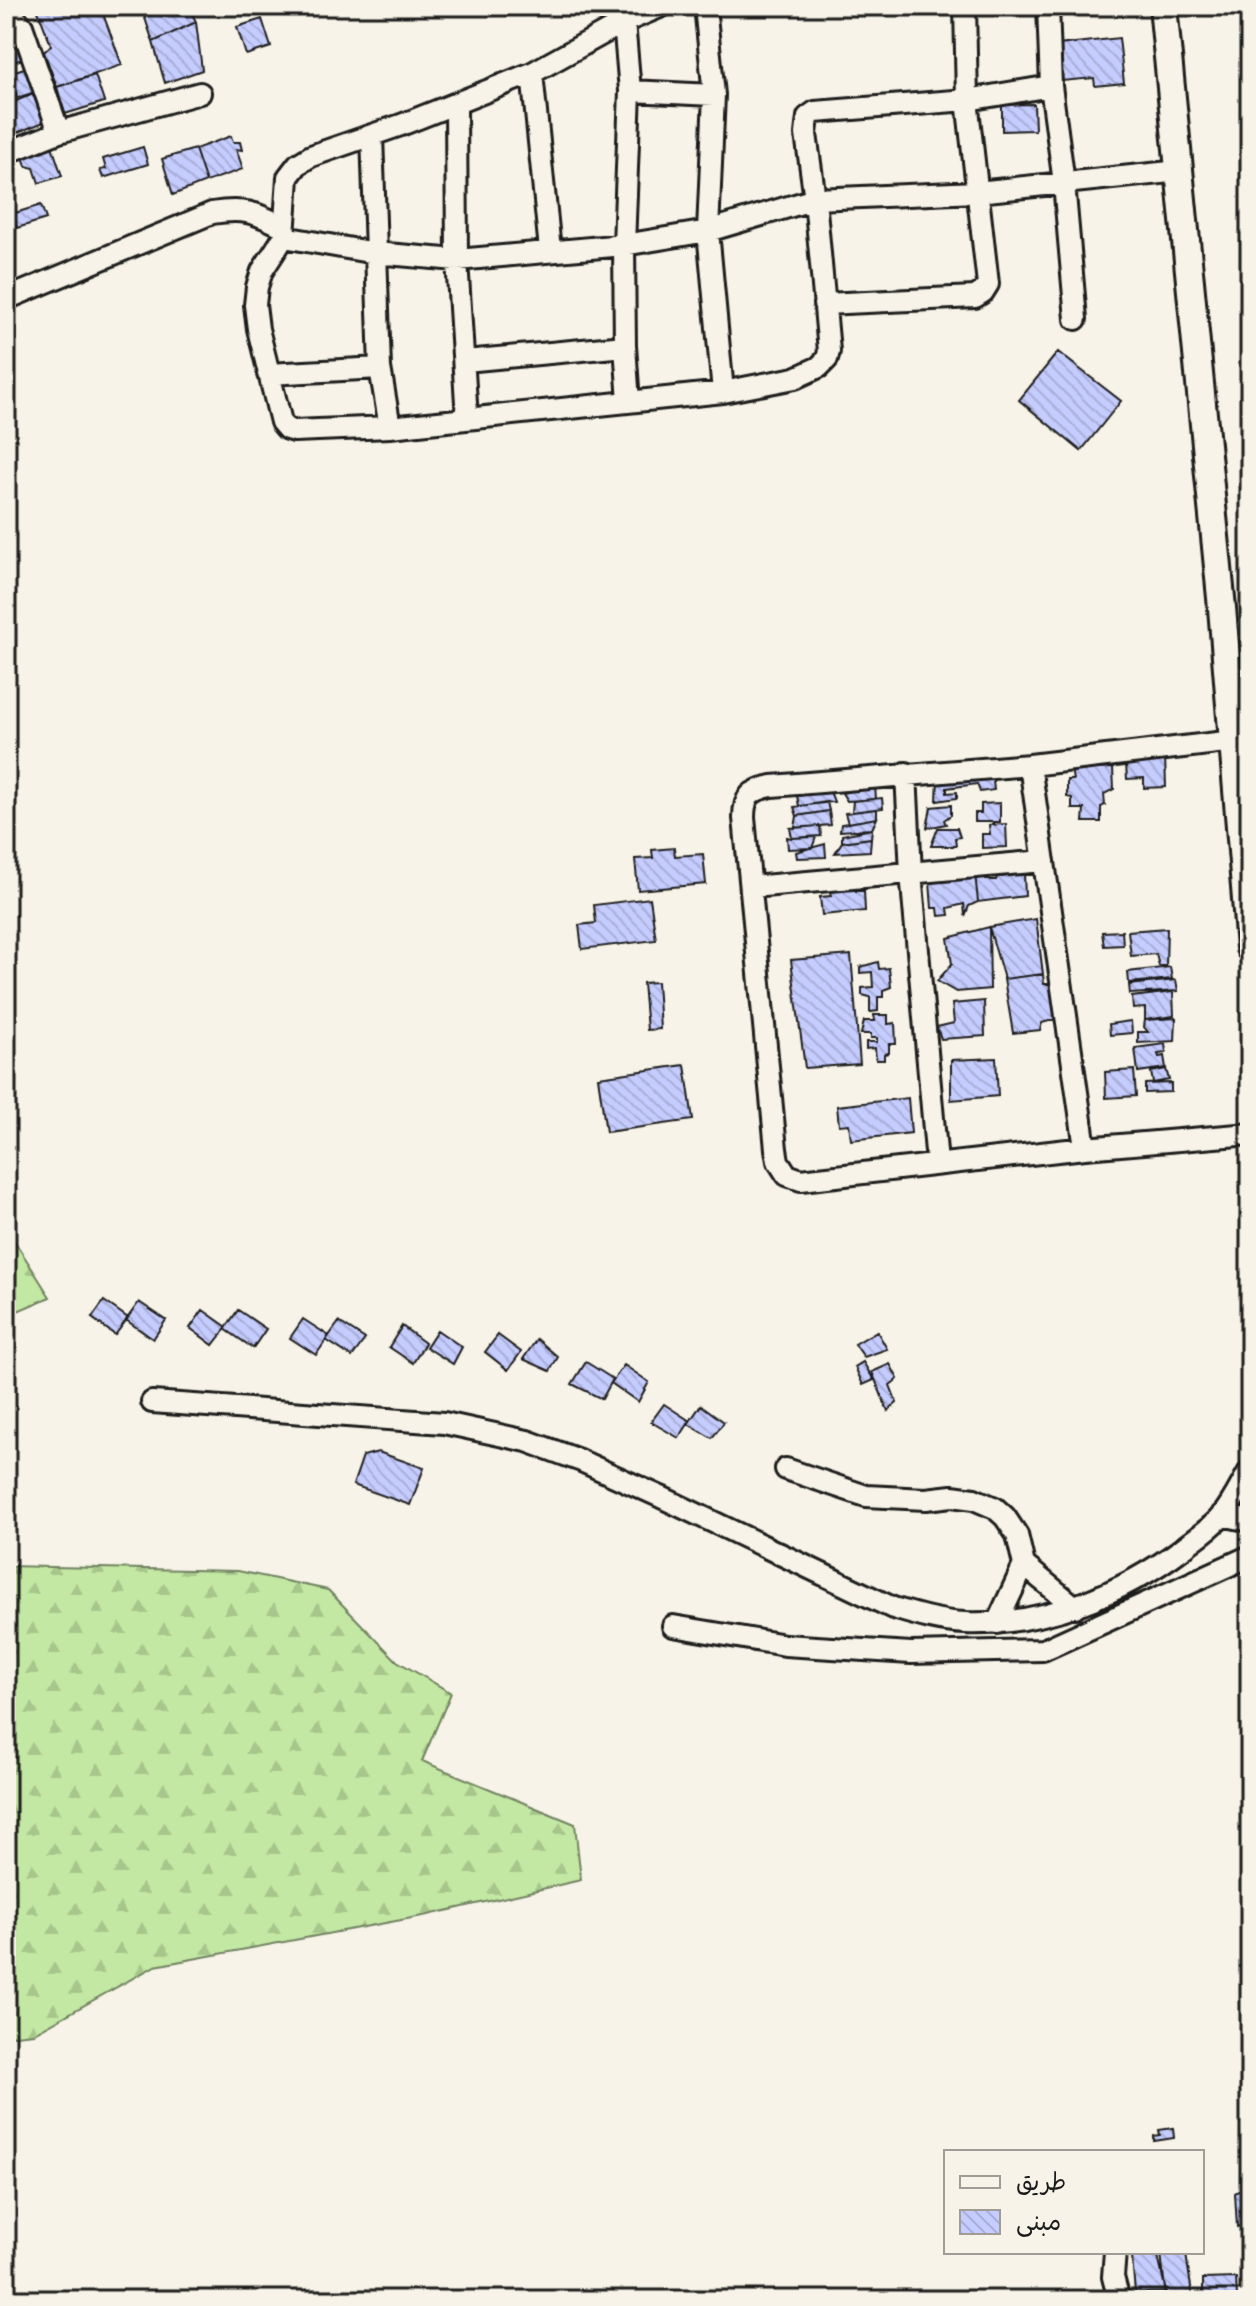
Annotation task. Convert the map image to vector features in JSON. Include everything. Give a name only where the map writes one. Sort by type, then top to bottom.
[{"type":"street","points":[[662,6],[624,22],[532,73],[311,156],[298,164],[288,177],[284,232],[262,271],[255,305],[268,374],[281,422],[287,429],[390,427],[723,392],[795,378],[819,367],[827,359],[829,351],[805,123],[808,117],[815,112],[967,100],[1051,86]]},
{"type":"street","points":[[705,6],[714,95],[708,231],[723,392]]},
{"type":"street","points":[[824,304],[975,297],[988,284],[967,100],[965,6]]},
{"type":"street","points":[[1048,6],[1051,86],[1064,183],[1076,319]]},
{"type":"street","points":[[1163,6],[1234,741],[1250,948]]},
{"type":"street","points":[[6,20],[18,21],[26,32],[59,132]]},
{"type":"street","points":[[624,22],[630,91],[624,245],[629,402]]},
{"type":"street","points":[[532,73],[550,250]]},
{"type":"street","points":[[630,91],[714,95]]},
{"type":"street","points":[[6,153],[59,132],[200,93]]},
{"type":"street","points":[[456,104],[457,260],[467,419]]},
{"type":"street","points":[[372,135],[380,368],[390,427]]},
{"type":"street","points":[[6,299],[212,213],[236,209],[253,211],[284,232],[375,253],[457,260],[624,245],[708,231],[815,199],[977,192],[1180,171]]},
{"type":"street","points":[[465,361],[625,346]]},
{"type":"street","points":[[268,374],[380,368]]},
{"type":"street","points":[[1234,741],[1030,765],[772,786],[752,791],[744,806],[776,1149],[787,1175],[801,1180],[937,1163],[1250,1134]]},
{"type":"street","points":[[1030,765],[1085,1148]]},
{"type":"street","points":[[906,773],[911,873],[937,1163]]},
{"type":"street","points":[[752,887],[1044,861]]},
{"type":"street","points":[[152,1402],[444,1423],[527,1441],[593,1466],[893,1608],[927,1619],[964,1623],[997,1623],[1075,1607],[1122,1588],[1165,1561],[1222,1515],[1250,1470]]},
{"type":"street","points":[[786,1469],[866,1496],[926,1499],[952,1496],[974,1499],[995,1508],[1017,1535],[1024,1565],[1075,1607]]},
{"type":"street","points":[[1222,1515],[1250,1521]]},
{"type":"street","points":[[673,1626],[801,1646],[911,1653],[1043,1650],[1250,1556]]},
{"type":"street","points":[[997,1623],[1024,1565]]},
{"type":"street","points":[[1115,2254],[1113,2277],[1119,2300]]},
{"type":"green space","points":[[6,1234],[10,1234],[50,1297],[6,1316]]},
{"type":"green space","points":[[6,1566],[238,1571],[328,1590],[397,1661],[451,1693],[422,1761],[575,1824],[581,1880],[428,1915],[155,1966],[34,2033],[6,2036]]},
{"type":"building","points":[[36,6],[100,6],[122,65],[57,87],[44,52],[51,45]]},
{"type":"building","points":[[141,6],[189,6],[196,22],[153,42]]},
{"type":"building","points":[[262,19],[271,47],[246,55],[237,27]]},
{"type":"building","points":[[196,22],[202,70],[165,83],[153,42]]},
{"type":"building","points":[[1119,38],[1124,83],[1095,86],[1094,78],[1062,81],[1058,45]]},
{"type":"building","points":[[19,42],[23,59],[6,64],[6,46]]},
{"type":"building","points":[[30,66],[38,91],[17,98],[9,73]]},
{"type":"building","points":[[95,75],[104,102],[65,114],[57,87]]},
{"type":"building","points":[[33,94],[44,122],[6,137],[6,105]]},
{"type":"building","points":[[1034,104],[1035,130],[1002,131],[1002,105]]},
{"type":"building","points":[[231,136],[233,142],[240,142],[242,150],[236,149],[243,169],[206,182],[195,149]]},
{"type":"building","points":[[50,140],[62,176],[39,183],[34,168],[26,166],[21,150]]},
{"type":"building","points":[[143,147],[148,164],[103,178],[100,170],[106,169],[103,159]]},
{"type":"building","points":[[195,149],[206,182],[173,195],[162,159]]},
{"type":"building","points":[[41,205],[46,219],[17,228],[12,214]]},
{"type":"building","points":[[1058,352],[1121,401],[1081,451],[1019,400]]},
{"type":"building","points":[[1165,756],[1166,787],[1144,788],[1144,778],[1127,779],[1126,764],[1142,764],[1142,757]]},
{"type":"building","points":[[1098,762],[1098,769],[1113,768],[1114,789],[1104,794],[1101,822],[1083,822],[1084,809],[1072,809],[1072,798],[1067,797],[1067,780],[1073,780],[1070,764]]},
{"type":"building","points":[[992,772],[994,790],[980,792],[977,784],[947,788],[947,793],[957,792],[957,798],[937,801],[938,777]]},
{"type":"building","points":[[875,786],[876,799],[847,801],[842,793]]},
{"type":"building","points":[[830,791],[834,802],[799,806],[797,796]]},
{"type":"building","points":[[882,798],[883,808],[852,812],[853,801]]},
{"type":"building","points":[[827,802],[829,811],[797,816],[794,807]]},
{"type":"building","points":[[1000,803],[1000,822],[975,822],[975,813],[981,813],[981,804]]},
{"type":"building","points":[[951,805],[951,815],[944,820],[946,824],[927,828],[931,807]]},
{"type":"building","points":[[877,809],[877,818],[848,823],[845,813]]},
{"type":"building","points":[[829,811],[831,825],[795,828],[797,816]]},
{"type":"building","points":[[877,818],[872,829],[840,831],[841,824]]},
{"type":"building","points":[[1006,824],[1007,847],[982,848],[982,834],[990,834],[989,825]]},
{"type":"building","points":[[820,826],[821,836],[792,838],[790,828]]},
{"type":"building","points":[[938,828],[957,828],[960,837],[955,838],[956,846],[931,846]]},
{"type":"building","points":[[872,829],[871,838],[842,842],[842,835]]},
{"type":"building","points":[[787,837],[816,837],[812,848],[788,849]]},
{"type":"building","points":[[871,838],[870,851],[835,853],[842,842]]},
{"type":"building","points":[[825,844],[826,857],[797,858],[796,852]]},
{"type":"building","points":[[674,848],[675,856],[703,854],[706,884],[638,890],[635,859],[653,858],[652,850]]},
{"type":"building","points":[[999,871],[1002,877],[1024,873],[1025,896],[978,902],[975,873],[986,873],[986,880],[996,880]]},
{"type":"building","points":[[975,873],[978,902],[969,906],[965,916],[964,904],[948,908],[949,915],[939,916],[938,908],[932,908],[930,882],[948,881],[953,876]]},
{"type":"building","points":[[855,884],[856,891],[864,891],[865,911],[822,915],[820,897],[831,896],[828,887]]},
{"type":"building","points":[[650,898],[656,940],[582,949],[579,925],[596,923],[594,905]]},
{"type":"building","points":[[1036,919],[1043,974],[1004,979],[989,927]]},
{"type":"building","points":[[989,927],[990,989],[956,992],[937,981],[952,964],[948,938]]},
{"type":"building","points":[[1167,928],[1166,966],[1159,966],[1156,954],[1131,956],[1128,931]]},
{"type":"building","points":[[1122,931],[1123,945],[1104,946],[1102,932]]},
{"type":"building","points":[[851,955],[860,1064],[805,1068],[791,960]]},
{"type":"building","points":[[878,962],[879,969],[889,968],[891,987],[883,990],[883,997],[878,997],[878,1011],[870,1012],[870,997],[862,995],[862,988],[873,987],[872,972],[860,973],[860,967]]},
{"type":"building","points":[[1170,967],[1172,979],[1129,983],[1128,972]]},
{"type":"building","points":[[1043,974],[1044,984],[1051,984],[1056,1019],[1042,1023],[1040,1030],[1013,1033],[1004,979]]},
{"type":"building","points":[[1176,980],[1178,991],[1130,994],[1129,985]]},
{"type":"building","points":[[657,982],[660,1029],[647,1030],[643,983]]},
{"type":"building","points":[[1173,992],[1174,1016],[1145,1020],[1145,1008],[1133,1009],[1132,997]]},
{"type":"building","points":[[984,1001],[985,1036],[941,1039],[937,1027],[954,1023],[952,1004]]},
{"type":"building","points":[[874,1015],[888,1015],[888,1024],[895,1023],[896,1044],[889,1044],[889,1053],[884,1054],[884,1060],[876,1060],[875,1048],[866,1049],[866,1042],[877,1042],[877,1038],[871,1038],[871,1034],[861,1034],[864,1021],[875,1021]]},
{"type":"building","points":[[1176,1018],[1175,1041],[1138,1043],[1138,1032],[1148,1032],[1144,1027],[1145,1020]]},
{"type":"building","points":[[1131,1021],[1132,1033],[1110,1035],[1109,1024]]},
{"type":"building","points":[[1165,1044],[1166,1053],[1158,1054],[1159,1057],[1164,1056],[1166,1068],[1138,1072],[1135,1048]]},
{"type":"building","points":[[996,1058],[998,1096],[951,1100],[951,1060]]},
{"type":"building","points":[[685,1065],[693,1120],[606,1132],[598,1077]]},
{"type":"building","points":[[1166,1069],[1169,1080],[1153,1083],[1151,1072]]},
{"type":"building","points":[[1134,1070],[1136,1096],[1106,1098],[1105,1072]]},
{"type":"building","points":[[1171,1083],[1171,1092],[1145,1093],[1145,1084]]},
{"type":"building","points":[[908,1098],[911,1133],[851,1140],[849,1124],[839,1125],[837,1106]]},
{"type":"building","points":[[104,1301],[128,1318],[115,1335],[92,1318]]},
{"type":"building","points":[[139,1302],[166,1320],[153,1339],[126,1320]]},
{"type":"building","points":[[203,1310],[227,1327],[213,1345],[190,1328]]},
{"type":"building","points":[[238,1310],[266,1329],[253,1348],[225,1329]]},
{"type":"building","points":[[303,1319],[329,1336],[316,1355],[290,1338]]},
{"type":"building","points":[[339,1322],[365,1339],[352,1357],[326,1340]]},
{"type":"building","points":[[402,1326],[425,1343],[413,1363],[389,1347]]},
{"type":"building","points":[[437,1330],[462,1347],[453,1364],[426,1347]]},
{"type":"building","points":[[877,1331],[887,1349],[864,1357],[855,1344]]},
{"type":"building","points":[[498,1335],[521,1352],[508,1370],[485,1352]]},
{"type":"building","points":[[537,1339],[558,1357],[550,1371],[523,1359]]},
{"type":"building","points":[[586,1362],[613,1379],[602,1399],[572,1384]]},
{"type":"building","points":[[863,1362],[874,1380],[863,1385],[855,1367]]},
{"type":"building","points":[[890,1364],[898,1379],[890,1385],[897,1403],[888,1411],[872,1372]]},
{"type":"building","points":[[624,1365],[649,1382],[638,1402],[611,1383]]},
{"type":"building","points":[[664,1404],[690,1421],[679,1438],[651,1422]]},
{"type":"building","points":[[701,1405],[724,1422],[712,1438],[688,1424]]},
{"type":"building","points":[[378,1452],[424,1468],[410,1505],[353,1485],[363,1456]]},
{"type":"building","points":[[1173,2128],[1174,2138],[1154,2141],[1154,2136],[1160,2135],[1159,2130]]},
{"type":"building","points":[[1250,2184],[1250,2223],[1237,2227],[1235,2193]]},
{"type":"building","points":[[1161,2254],[1186,2254],[1193,2300],[1166,2300]]},
{"type":"building","points":[[1158,2256],[1166,2292],[1135,2293],[1132,2257]]},
{"type":"building","points":[[1236,2278],[1237,2297],[1203,2297],[1203,2279]]}]
